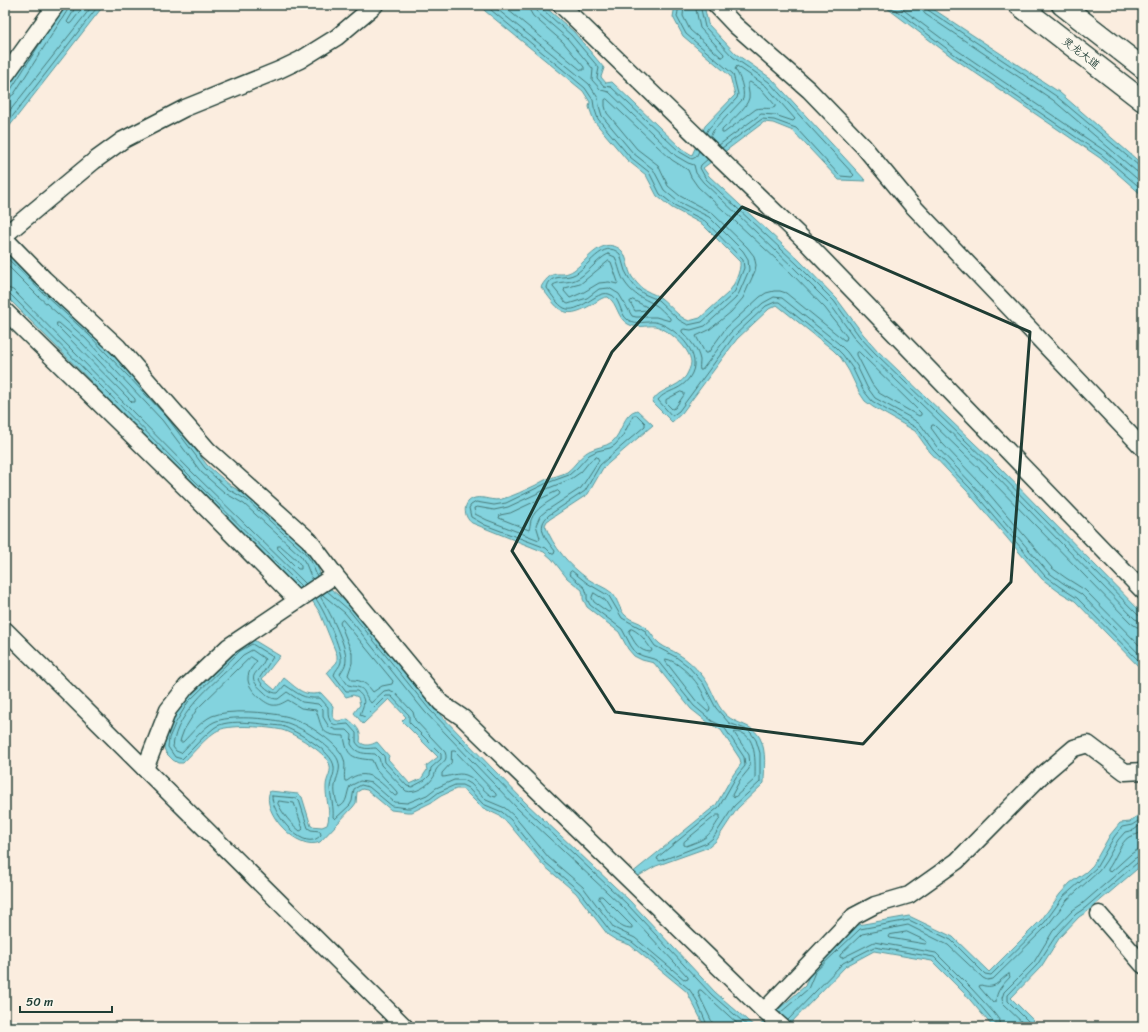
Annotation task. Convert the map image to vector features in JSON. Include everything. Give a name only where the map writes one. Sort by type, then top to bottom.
[{"type":"main road","name":"灵龙大道","points":[[1019,5],[1143,101]]},
{"type":"main road","points":[[1062,5],[1143,68]]},
{"type":"street","points":[[5,76],[56,5]]},
{"type":"street","points":[[5,235],[94,161],[123,140],[185,108],[300,60],[336,37],[374,5]]},
{"type":"street","points":[[561,5],[805,241],[1143,591]]},
{"type":"street","points":[[716,5],[735,25],[810,90],[863,146],[911,204],[1143,448]]},
{"type":"street","points":[[5,239],[44,279],[118,347],[208,450],[309,540],[330,578],[441,703],[463,718],[782,1027]]},
{"type":"street","points":[[5,311],[300,599]]},
{"type":"street","points":[[145,769],[168,710],[186,687],[212,660],[228,647],[330,578]]},
{"type":"street","points":[[5,630],[405,1027]]},
{"type":"street","points":[[764,1011],[854,916],[875,905],[909,895],[956,861],[1040,777],[1074,748],[1088,744],[1125,772],[1143,771]]},
{"type":"street","points":[[1099,914],[1143,965]]},
{"type":"highlighted area","points":[[742,207],[1030,332],[1011,582],[863,744],[615,712],[512,551],[612,352]]},
{"type":"water","points":[[61,5],[104,5],[5,132],[5,91]]},
{"type":"water","points":[[480,5],[543,5],[574,32],[604,68],[601,77],[606,83],[612,82],[682,149],[692,155],[705,126],[735,95],[730,76],[683,36],[673,17],[675,5],[704,5],[708,24],[736,54],[772,79],[866,181],[839,180],[793,131],[773,123],[764,122],[703,168],[709,176],[799,260],[837,299],[863,334],[878,351],[997,465],[1143,614],[1143,671],[1075,601],[1042,579],[967,491],[930,452],[915,431],[865,401],[841,358],[777,305],[769,309],[737,339],[682,413],[672,422],[652,402],[655,397],[663,391],[678,384],[686,376],[691,362],[690,357],[683,345],[672,335],[655,326],[638,327],[628,324],[624,321],[614,303],[608,297],[601,299],[581,310],[567,312],[557,306],[541,287],[550,276],[569,273],[574,270],[596,250],[607,245],[614,246],[622,251],[632,277],[641,287],[661,298],[678,314],[689,321],[700,318],[728,293],[737,278],[740,262],[702,224],[672,208],[657,196],[646,175],[627,160],[594,121],[589,107],[590,102],[583,91],[485,11]]},
{"type":"water","points":[[883,5],[927,5],[1059,92],[1143,165],[1143,196],[1100,158],[952,57]]},
{"type":"water","points":[[5,251],[92,332],[169,414],[207,465],[231,486],[250,497],[308,550],[314,559],[324,583],[352,607],[432,706],[525,802],[630,901],[715,992],[755,1027],[705,1027],[687,992],[630,945],[616,940],[608,935],[576,893],[543,865],[508,823],[500,816],[481,807],[462,789],[456,789],[412,812],[407,812],[391,810],[367,790],[362,789],[357,792],[356,803],[353,807],[320,842],[311,844],[292,836],[283,828],[270,809],[268,800],[270,791],[298,794],[302,797],[311,826],[322,827],[327,825],[329,810],[326,786],[330,766],[322,754],[308,744],[282,730],[259,727],[232,727],[215,732],[183,763],[178,763],[166,753],[164,748],[165,737],[171,722],[185,700],[237,648],[252,639],[280,656],[262,679],[275,690],[284,678],[305,693],[321,693],[333,706],[332,713],[334,719],[338,721],[348,719],[356,726],[360,734],[360,742],[362,744],[368,745],[377,742],[389,756],[388,759],[410,784],[421,779],[427,770],[426,766],[438,757],[402,721],[406,717],[389,699],[363,724],[354,713],[360,705],[358,697],[353,695],[346,697],[327,673],[337,662],[337,655],[320,613],[313,602],[289,581],[5,295]]},
{"type":"water","points":[[637,410],[653,425],[603,468],[588,494],[547,521],[545,525],[557,548],[575,568],[588,579],[612,593],[620,608],[628,618],[640,623],[660,644],[681,656],[699,671],[726,715],[757,733],[764,749],[765,760],[764,783],[737,809],[716,841],[709,847],[656,866],[635,878],[631,874],[716,805],[741,764],[740,759],[721,730],[710,724],[691,709],[654,663],[634,656],[628,649],[619,632],[587,607],[583,599],[582,590],[567,578],[552,559],[544,552],[472,523],[467,517],[465,509],[468,502],[475,498],[499,500],[515,495],[547,479],[567,472],[586,453],[612,442],[629,415]]},
{"type":"water","points":[[1143,814],[1143,864],[1079,917],[1060,937],[1041,967],[1011,998],[1040,1027],[993,1027],[965,994],[932,961],[874,951],[846,966],[787,1027],[758,1027],[805,986],[811,970],[858,925],[909,916],[953,937],[989,972],[1042,919],[1070,883],[1093,865],[1110,835],[1120,823],[1130,822],[1137,816]]}]
